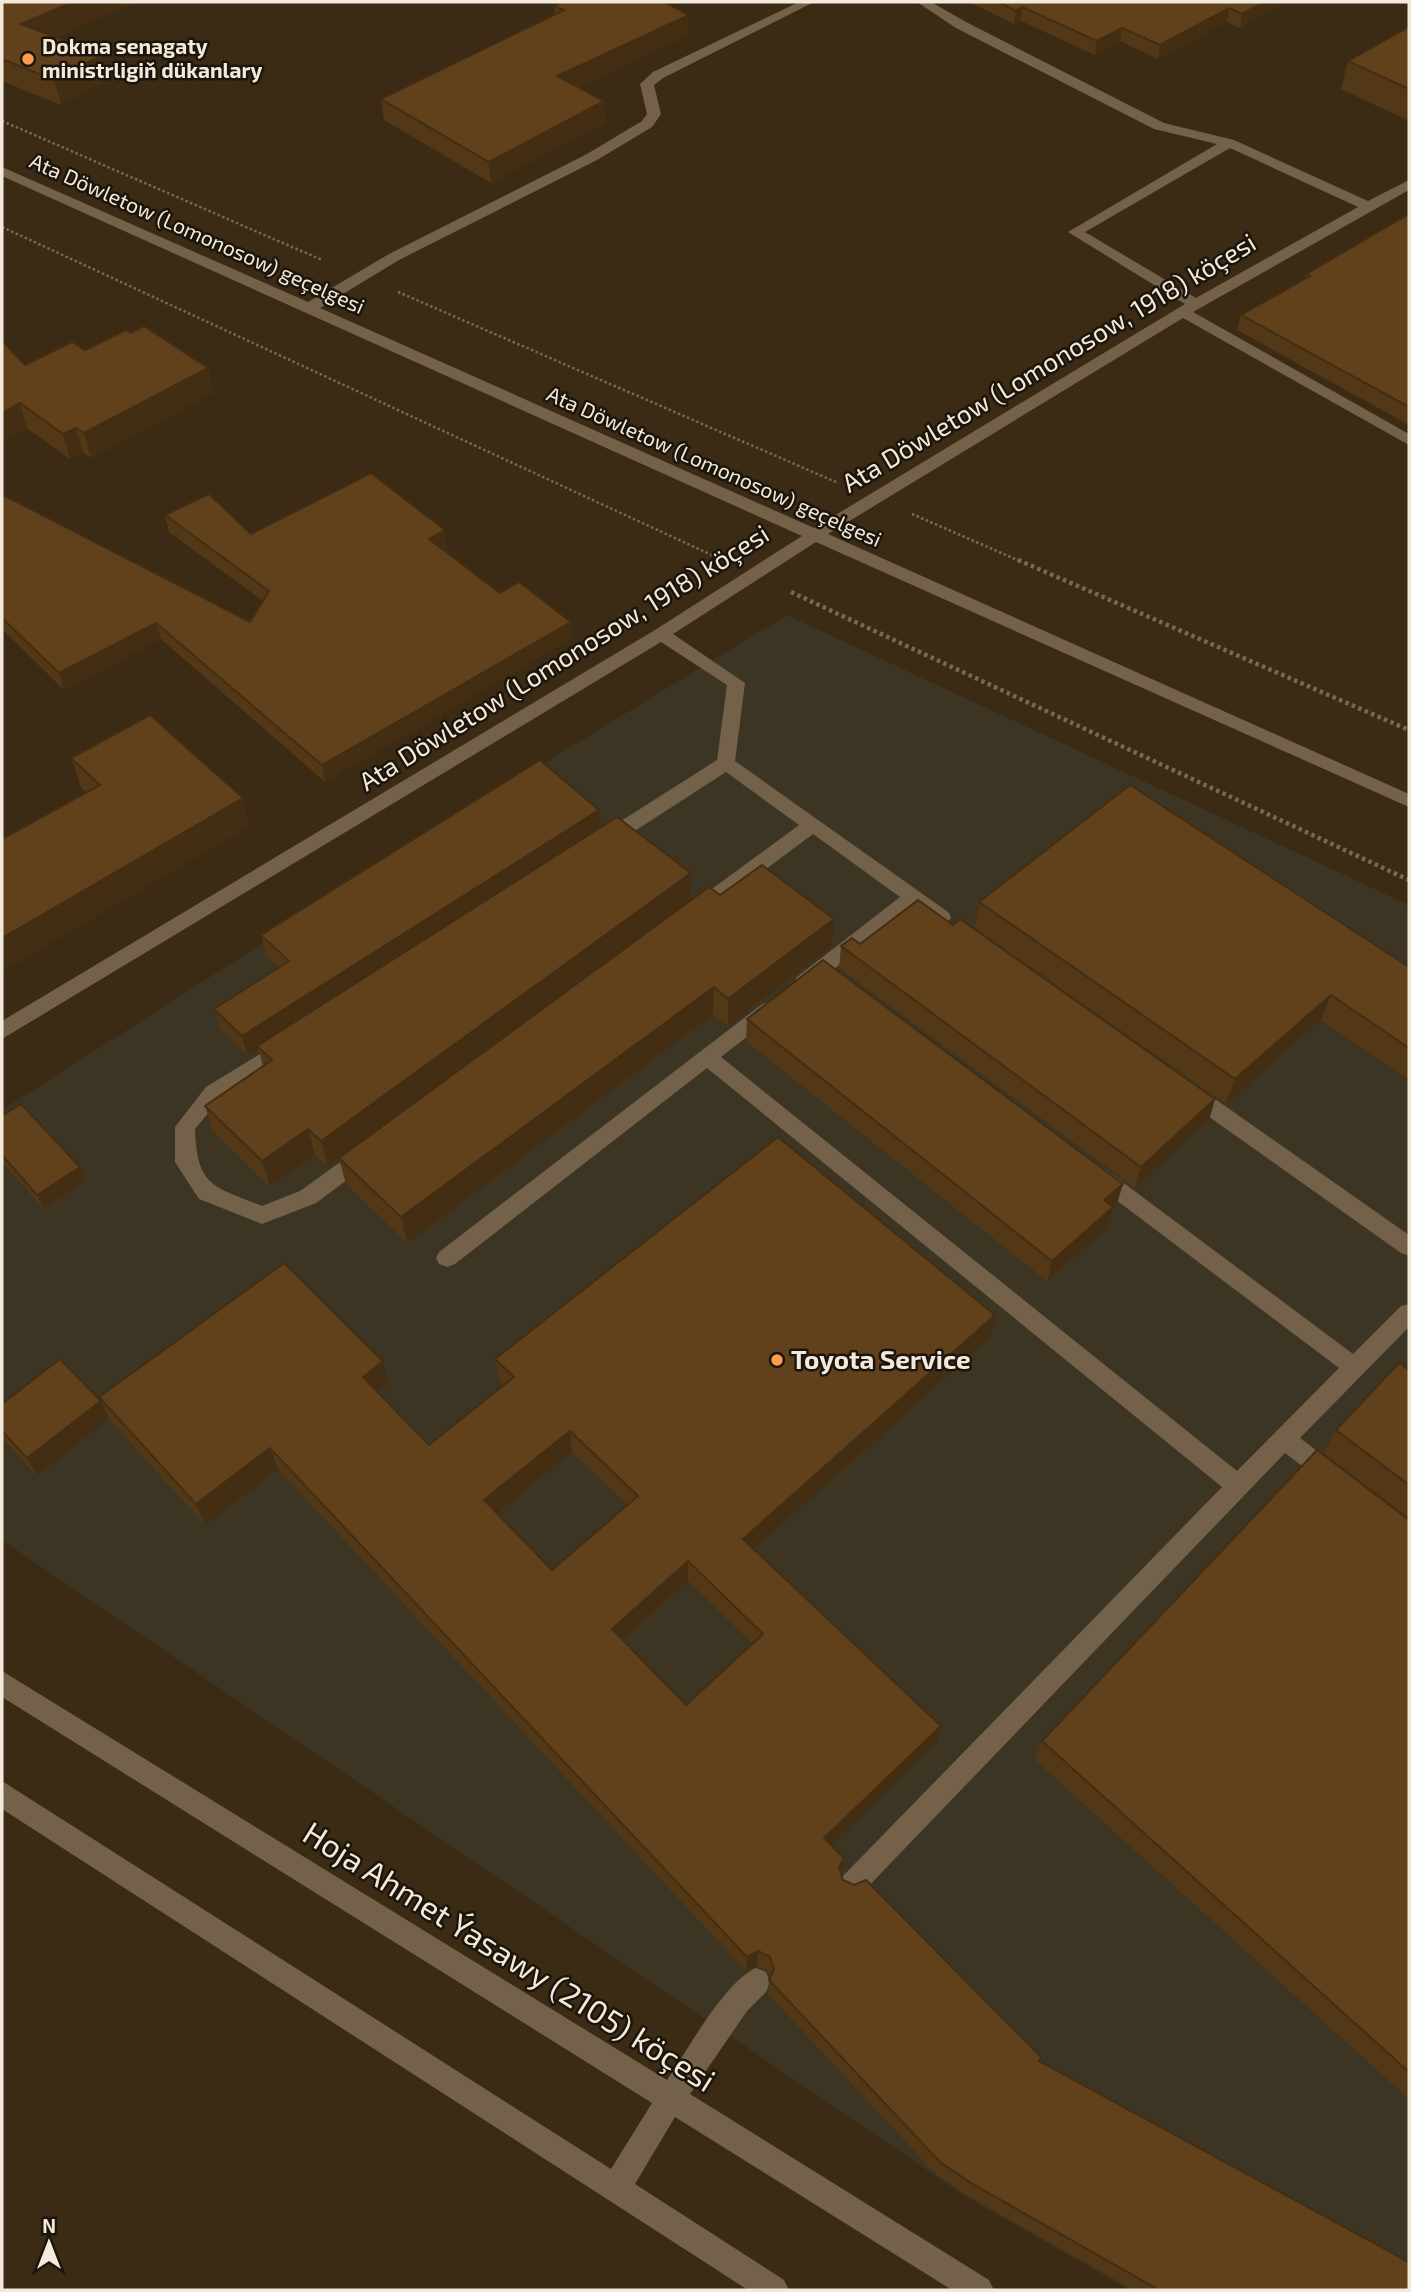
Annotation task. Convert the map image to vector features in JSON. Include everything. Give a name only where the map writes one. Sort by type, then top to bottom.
[{"type":"street","points":[[310,307],[394,257],[592,157],[648,124],[653,114],[647,84],[658,75],[808,2]]},
{"type":"street","points":[[923,2],[961,25],[1159,126],[1229,143],[1370,207]]},
{"type":"street","points":[[1229,143],[1075,232],[1189,308],[1409,440]]},
{"type":"street","name":"Ata Döwletow (Lomonosow) geçelgesi","points":[[2,170],[1409,801]]},
{"type":"street","name":"Ata Döwletow (Lomonosow, 1918) köçesi","points":[[2,1031],[661,634],[813,534],[1189,308],[1409,184]]},
{"type":"street","points":[[661,634],[736,683],[726,763]]},
{"type":"street","points":[[726,763],[958,929]]},
{"type":"street","points":[[586,853],[726,763]]},
{"type":"street","points":[[677,925],[811,826]]},
{"type":"street","points":[[447,1258],[913,897]]},
{"type":"street","points":[[821,968],[844,985]]},
{"type":"street","points":[[306,1033],[213,1093],[185,1127],[186,1162],[207,1194],[262,1215],[308,1197],[375,1148]]},
{"type":"street","points":[[706,1057],[1239,1487]]},
{"type":"street","points":[[1172,1080],[1409,1247]]},
{"type":"street","points":[[1077,1159],[1354,1367]]},
{"type":"street","points":[[852,1885],[944,1795],[1284,1439],[1409,1313]]},
{"type":"street","points":[[1284,1439],[1347,1487]]},
{"type":"street","name":"Hoja Ahmet Ýasawy (2105) köçesi","points":[[2,1683],[979,2290]]},
{"type":"street","points":[[2,1794],[774,2290]]},
{"type":"street","points":[[616,2188],[671,2098],[737,2001],[756,1982]]},
{"type":"path","points":[[2,121],[1409,730]]},
{"type":"path","points":[[2,227],[1409,880]]},
{"type":"shaded area","points":[[787,615],[1409,905],[1409,2290],[1130,2290],[965,2196],[2,1540],[2,1110],[554,757]]},
{"type":"building","points":[[2,2],[73,2],[21,24],[102,55],[54,80],[2,59]]},
{"type":"building","points":[[562,2],[664,2],[689,15],[557,76],[604,101],[489,162],[381,99],[564,10],[554,6]]},
{"type":"building","points":[[998,2],[1265,2],[1242,14],[1229,8],[1160,45],[1122,28],[1097,41],[1022,7],[1016,11]]},
{"type":"building","points":[[1409,27],[1409,89],[1348,61]]},
{"type":"building","points":[[1409,214],[1409,407],[1241,315],[1310,276],[1306,274]]},
{"type":"building","points":[[144,326],[208,368],[84,433],[76,428],[63,434],[20,403],[2,413],[2,341],[25,365],[72,342],[85,350],[126,330],[131,333]]},
{"type":"building","points":[[371,473],[445,530],[429,539],[500,593],[519,582],[571,622],[322,765],[156,623],[59,673],[2,618],[2,497],[7,497],[250,622],[269,591],[165,515],[209,494],[251,534]]},
{"type":"building","points":[[150,715],[243,798],[2,938],[2,839],[100,785],[71,758]]},
{"type":"building","points":[[540,760],[599,810],[242,1036],[214,1009],[289,961],[261,935]]},
{"type":"building","points":[[1130,785],[1409,967],[1409,1048],[1331,995],[1235,1079],[979,902]]},
{"type":"building","points":[[617,817],[691,873],[321,1141],[308,1129],[262,1161],[205,1106],[272,1060],[257,1046]]},
{"type":"building","points":[[762,865],[834,919],[728,999],[714,987],[401,1217],[339,1158],[709,887],[720,895]]},
{"type":"building","points":[[918,900],[953,925],[960,919],[1215,1099],[1141,1167],[841,946],[852,938],[860,944]]},
{"type":"building","points":[[823,960],[1123,1184],[1104,1200],[1113,1207],[1052,1261],[747,1019]]},
{"type":"building","points":[[21,1104],[80,1167],[37,1195],[2,1155],[2,1116]]},
{"type":"building","points":[[778,1137],[995,1315],[743,1539],[941,1726],[824,1838],[844,1858],[839,1868],[843,1880],[854,1885],[866,1880],[1041,2057],[1039,2061],[1409,2262],[1409,2290],[1159,2290],[971,2183],[940,2162],[769,1980],[774,1969],[770,1957],[758,1951],[747,1957],[270,1448],[196,1504],[99,1397],[284,1263],[383,1361],[363,1377],[429,1445],[514,1377],[495,1359]],"holes":[[[570,1431],[638,1496],[552,1570],[484,1500]],[[688,1561],[763,1634],[686,1705],[612,1629]]]},
{"type":"building","points":[[60,1359],[101,1401],[27,1458],[2,1431],[2,1404]]},
{"type":"building","points":[[1399,1363],[1409,1370],[1409,1485],[1336,1430]]},
{"type":"building","points":[[1317,1450],[1409,1520],[1409,2072],[1042,1741]]},
{"type":"place","name":"Dokma senagaty ministrligiň dükanlary","points":[[28,59]]},
{"type":"place","name":"Toyota Service","points":[[777,1360]]}]
